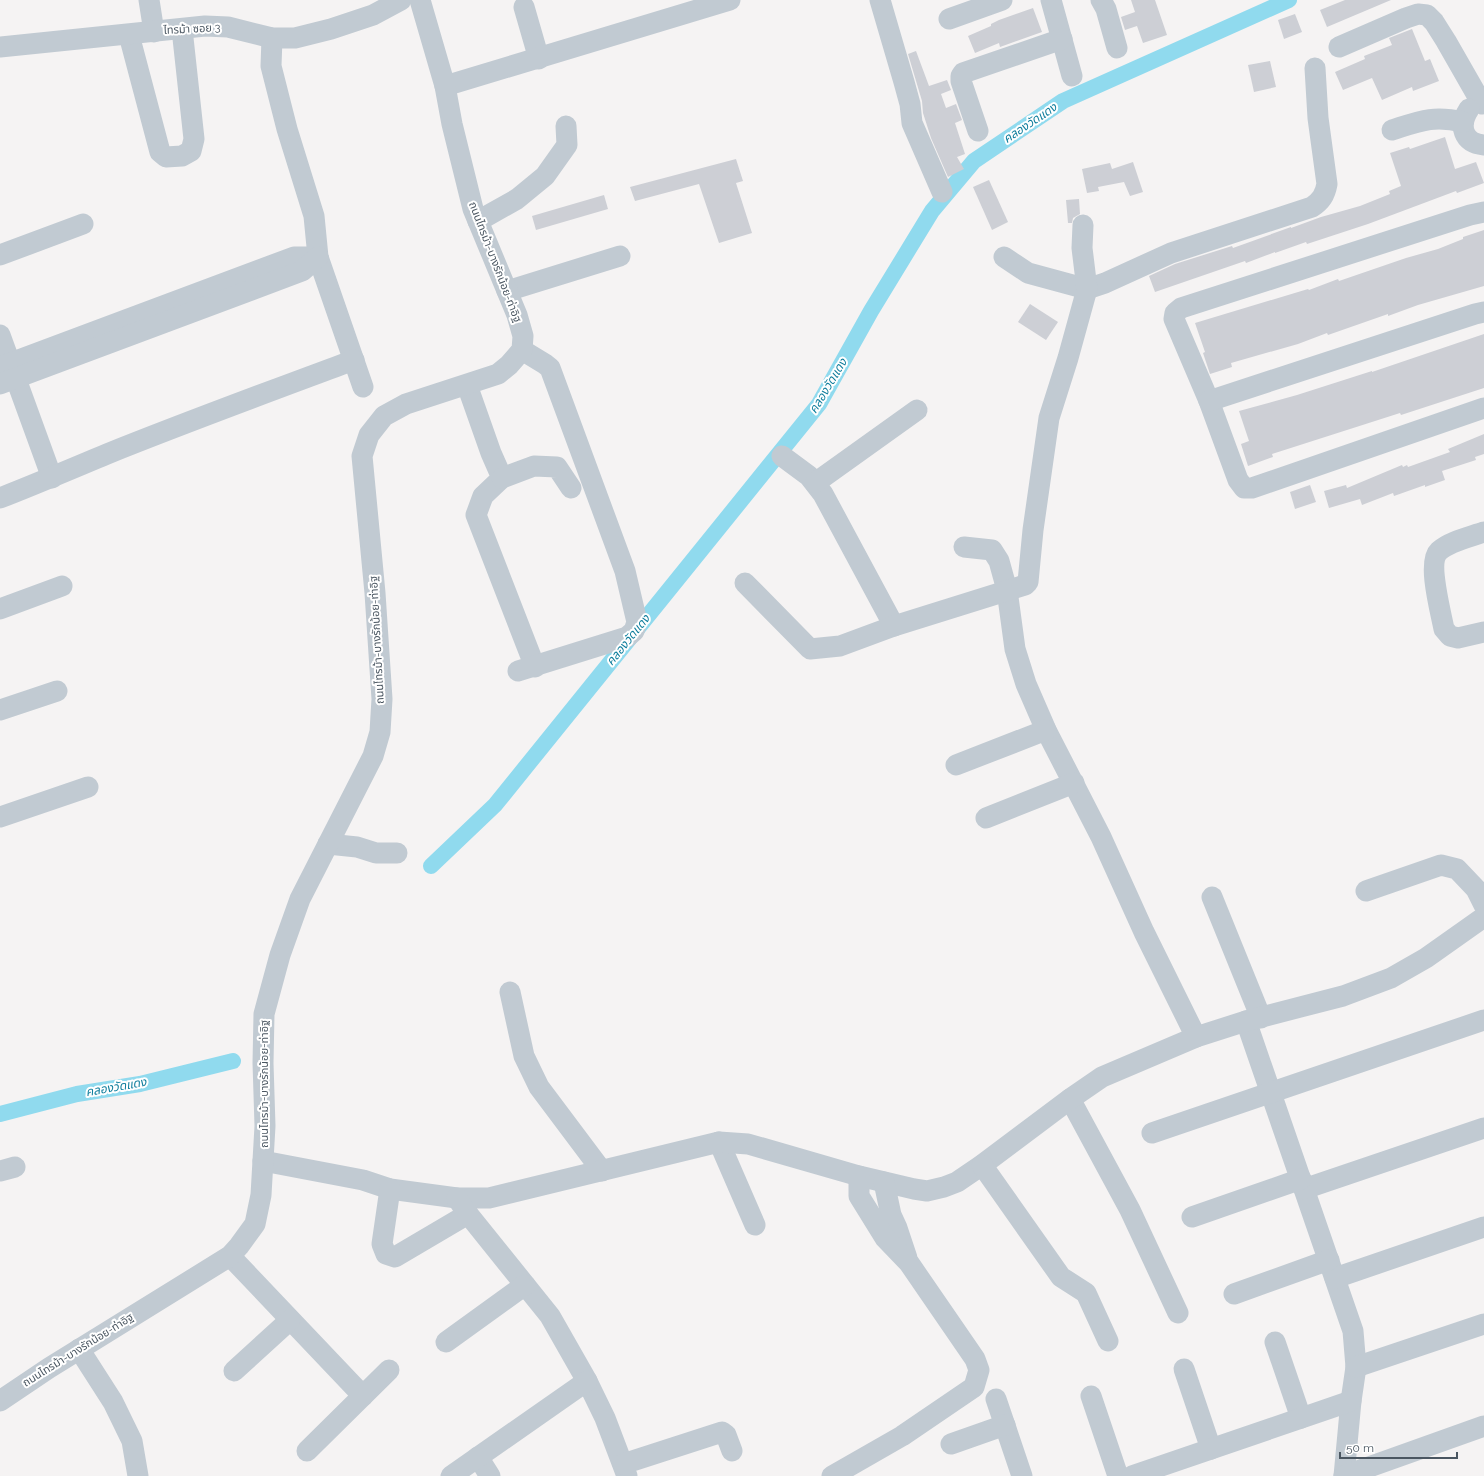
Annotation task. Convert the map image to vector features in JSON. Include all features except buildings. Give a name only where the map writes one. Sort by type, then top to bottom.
[{"type":"street","points":[[149,0],[154,32]]},
{"type":"street","name":"ไทรม้า ซอย 3","points":[[0,47],[129,35],[205,26],[228,27],[272,38],[295,38],[332,29],[373,15],[401,0]]},
{"type":"street","name":"ถนนไทรม้า-บางรักน้อย-ท่าอิฐ","points":[[0,1401],[79,1349],[230,1256],[255,1224],[261,1195],[265,1126],[263,1063],[264,1014],[280,955],[300,899],[373,756],[380,732],[382,699],[375,593],[362,456],[369,435],[384,416],[406,404],[498,374],[509,365],[522,350],[523,336],[517,315],[473,209],[452,124],[445,86],[420,0]]},
{"type":"street","points":[[445,86],[730,0]]},
{"type":"street","points":[[880,0],[910,104],[912,123],[942,192]]},
{"type":"street","points":[[949,19],[1002,0]]},
{"type":"street","points":[[1051,0],[1072,76]]},
{"type":"street","points":[[1101,0],[1106,9],[1117,48]]},
{"type":"street","points":[[524,7],[539,58]]},
{"type":"street","points":[[1339,47],[1406,18],[1418,14],[1427,15],[1434,22],[1446,41],[1483,104],[1469,109],[1463,122],[1463,128],[1468,138],[1472,142],[1484,145]]},
{"type":"street","points":[[129,35],[160,152],[166,157],[182,156],[191,151],[194,140],[182,29]]},
{"type":"street","points":[[272,38],[271,66],[287,129],[314,216],[318,257],[363,387]]},
{"type":"street","points":[[978,131],[960,76],[963,73],[1062,39]]},
{"type":"street","points":[[1004,257],[1028,273],[1087,289],[1105,283],[1171,252],[1312,208],[1320,202],[1325,194],[1327,184],[1318,118],[1315,68]]},
{"type":"street","points":[[1392,130],[1437,118],[1463,122]]},
{"type":"street","points":[[478,221],[517,199],[545,176],[567,145],[566,126]]},
{"type":"street","points":[[1484,212],[1180,308],[1175,313],[1174,320],[1209,401],[1238,480],[1244,488],[1252,488],[1484,408]]},
{"type":"street","points":[[0,255],[83,224]]},
{"type":"street","points":[[745,583],[810,649],[840,646],[894,626],[1025,585],[1028,582],[1033,530],[1050,418],[1087,289],[1082,248],[1083,225]]},
{"type":"street","points":[[507,291],[620,256]]},
{"type":"street","points":[[7,373],[294,257],[318,257]]},
{"type":"street","points":[[1209,401],[1484,312]]},
{"type":"street","points":[[0,335],[7,373],[52,478]]},
{"type":"street","points":[[522,350],[550,368],[625,571],[637,622],[634,631],[627,637],[526,669],[476,515],[482,496],[502,478],[534,466],[557,467],[571,488]]},
{"type":"street","points":[[0,498],[52,478],[107,454],[354,360]]},
{"type":"street","points":[[467,385],[491,453],[502,478]]},
{"type":"street","points":[[815,483],[917,410]]},
{"type":"street","points":[[782,456],[809,476],[823,494],[894,626]]},
{"type":"street","points":[[1484,532],[1449,545],[1438,551],[1434,557],[1433,569],[1444,629],[1450,636],[1458,638],[1484,632]]},
{"type":"street","points":[[964,547],[992,550],[999,561],[1007,590],[1015,649],[1026,684],[1046,730],[1101,837],[1144,932],[1196,1037]]},
{"type":"street","points":[[0,609],[62,586]]},
{"type":"street","points":[[0,710],[57,691]]},
{"type":"street","points":[[956,765],[1046,730]]},
{"type":"street","points":[[986,818],[1074,783]]},
{"type":"street","points":[[0,817],[88,787]]},
{"type":"street","points":[[328,844],[358,847],[376,853],[397,853]]},
{"type":"street","points":[[1366,891],[1441,865],[1457,868],[1476,889],[1484,905]]},
{"type":"street","points":[[1212,897],[1254,1020],[1271,1093],[1353,1331],[1356,1366],[1344,1476],[1484,1426]]},
{"type":"street","points":[[390,1189],[382,1244],[386,1254],[394,1257],[462,1206],[489,1198],[602,1172],[662,1155],[719,1142],[748,1144],[858,1176],[914,1189],[927,1191],[944,1187],[957,1182],[982,1165],[1102,1077],[1196,1037],[1343,996],[1391,978],[1426,958],[1484,917]]},
{"type":"street","points":[[510,992],[524,1056],[538,1087],[602,1172]]},
{"type":"street","points":[[1152,1133],[1484,1020]]},
{"type":"street","points":[[1070,1099],[1130,1210],[1178,1313]]},
{"type":"street","points":[[1192,1217],[1484,1128]]},
{"type":"street","points":[[719,1142],[755,1225]]},
{"type":"street","points":[[263,1161],[363,1180],[390,1189],[462,1206],[550,1316],[587,1381],[605,1418],[625,1470],[722,1432],[726,1435],[732,1452]]},
{"type":"street","points":[[982,1165],[1061,1277],[1086,1293],[1108,1341]]},
{"type":"street","points":[[832,1476],[902,1436],[974,1387],[978,1370],[975,1359],[909,1263],[885,1238],[859,1196],[858,1176]]},
{"type":"street","points":[[884,1182],[891,1215],[909,1263]]},
{"type":"street","points":[[1234,1294],[1332,1269],[1484,1227]]},
{"type":"street","points":[[230,1256],[363,1396]]},
{"type":"street","points":[[446,1342],[526,1285]]},
{"type":"street","points":[[234,1371],[290,1320]]},
{"type":"street","points":[[1356,1366],[1484,1324]]},
{"type":"street","points":[[1275,1342],[1301,1418]]},
{"type":"street","points":[[79,1349],[113,1402],[132,1441],[138,1476]]},
{"type":"street","points":[[1184,1369],[1211,1449]]},
{"type":"street","points":[[307,1451],[389,1370]]},
{"type":"street","points":[[451,1476],[587,1381]]},
{"type":"street","points":[[1091,1396],[1118,1476]]},
{"type":"street","points":[[996,1399],[1022,1476]]},
{"type":"street","points":[[1132,1476],[1351,1401]]},
{"type":"street","points":[[951,1444],[1005,1425]]},
{"type":"street","points":[[478,1457],[490,1476]]},
{"type":"waterway","name":"คลองวัดแดง","points":[[431,866],[495,805],[819,404],[871,311],[932,211],[974,161],[1063,101],[1289,0]]},
{"type":"waterway","name":"คลองวัดแดง","points":[[0,1114],[77,1094],[140,1084],[233,1061]]}]
